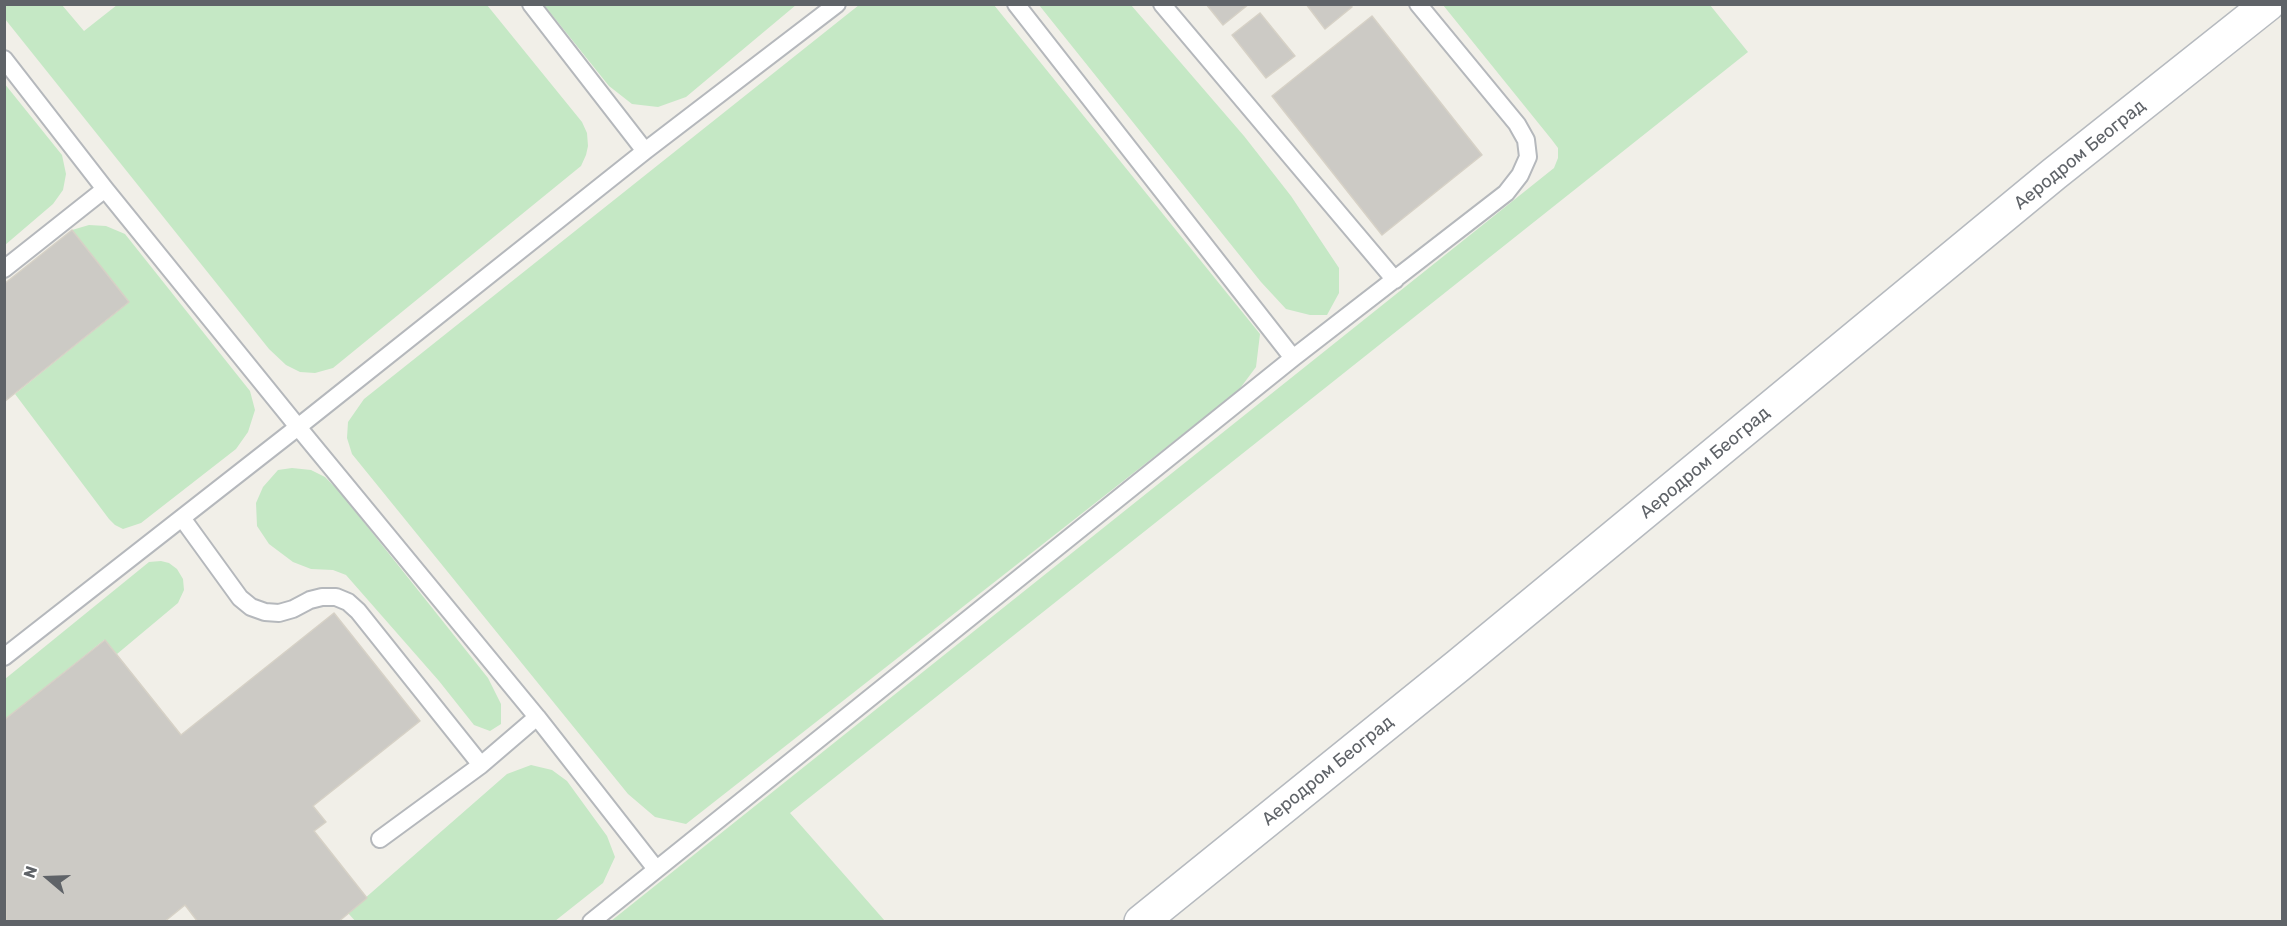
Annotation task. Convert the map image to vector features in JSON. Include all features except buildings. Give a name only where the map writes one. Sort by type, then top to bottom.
[{"type":"street","name":"Аеродром Београд","points":[[1141,921],[1459,665],[2054,174],[2268,4]]},
{"type":"lane","points":[[531,4],[645,151]]},
{"type":"lane","points":[[4,657],[298,428],[645,151],[837,4]]},
{"type":"lane","points":[[1016,4],[1293,358]]},
{"type":"lane","points":[[1162,4],[1395,280]]},
{"type":"lane","points":[[591,921],[1293,358],[1506,193],[1520,175],[1528,157],[1526,140],[1517,124],[1418,4]]},
{"type":"lane","points":[[4,59],[105,189],[298,428],[537,717],[656,869]]},
{"type":"lane","points":[[4,269],[105,189]]},
{"type":"lane","points":[[182,518],[240,598],[251,607],[265,612],[279,613],[322,597],[336,597],[348,602],[358,610],[481,765]]},
{"type":"lane","points":[[380,839],[481,765],[537,717]]},
{"type":"green space","points":[[5,4],[62,5],[84,31],[117,5],[487,5],[582,122],[587,133],[586,155],[581,166],[333,368],[315,373],[300,372],[286,365],[269,349],[5,19]]},
{"type":"green space","points":[[544,5],[796,5],[686,97],[658,107],[632,104],[609,86]]},
{"type":"green space","points":[[859,5],[994,5],[1260,334],[1256,367],[1238,391],[686,824],[655,817],[628,794],[352,454],[347,438],[348,422],[364,399]]},
{"type":"green space","points":[[1039,5],[1131,5],[1244,136],[1291,196],[1339,268],[1339,293],[1327,315],[1310,315],[1286,309],[1261,282]]},
{"type":"green space","points":[[1443,5],[1710,5],[1748,52],[790,813],[885,921],[611,921],[1554,168],[1558,158],[1558,148]]},
{"type":"green space","points":[[4,83],[62,155],[66,174],[63,190],[53,204],[5,245]]},
{"type":"green space","points":[[89,225],[106,226],[125,234],[250,391],[255,410],[248,432],[236,449],[141,523],[123,529],[109,519],[15,394],[129,302],[72,230]]},
{"type":"green space","points":[[292,468],[311,470],[325,477],[339,491],[488,678],[501,704],[501,724],[490,731],[474,725],[439,681],[346,575],[333,570],[311,569],[293,562],[269,544],[257,526],[256,503],[263,487],[278,470]]},
{"type":"green space","points":[[161,561],[177,569],[183,579],[184,590],[178,603],[117,654],[104,640],[5,720],[5,679],[149,562]]},
{"type":"green space","points":[[531,765],[552,770],[567,781],[607,836],[615,857],[603,883],[555,921],[356,922],[348,913],[507,774]]}]
